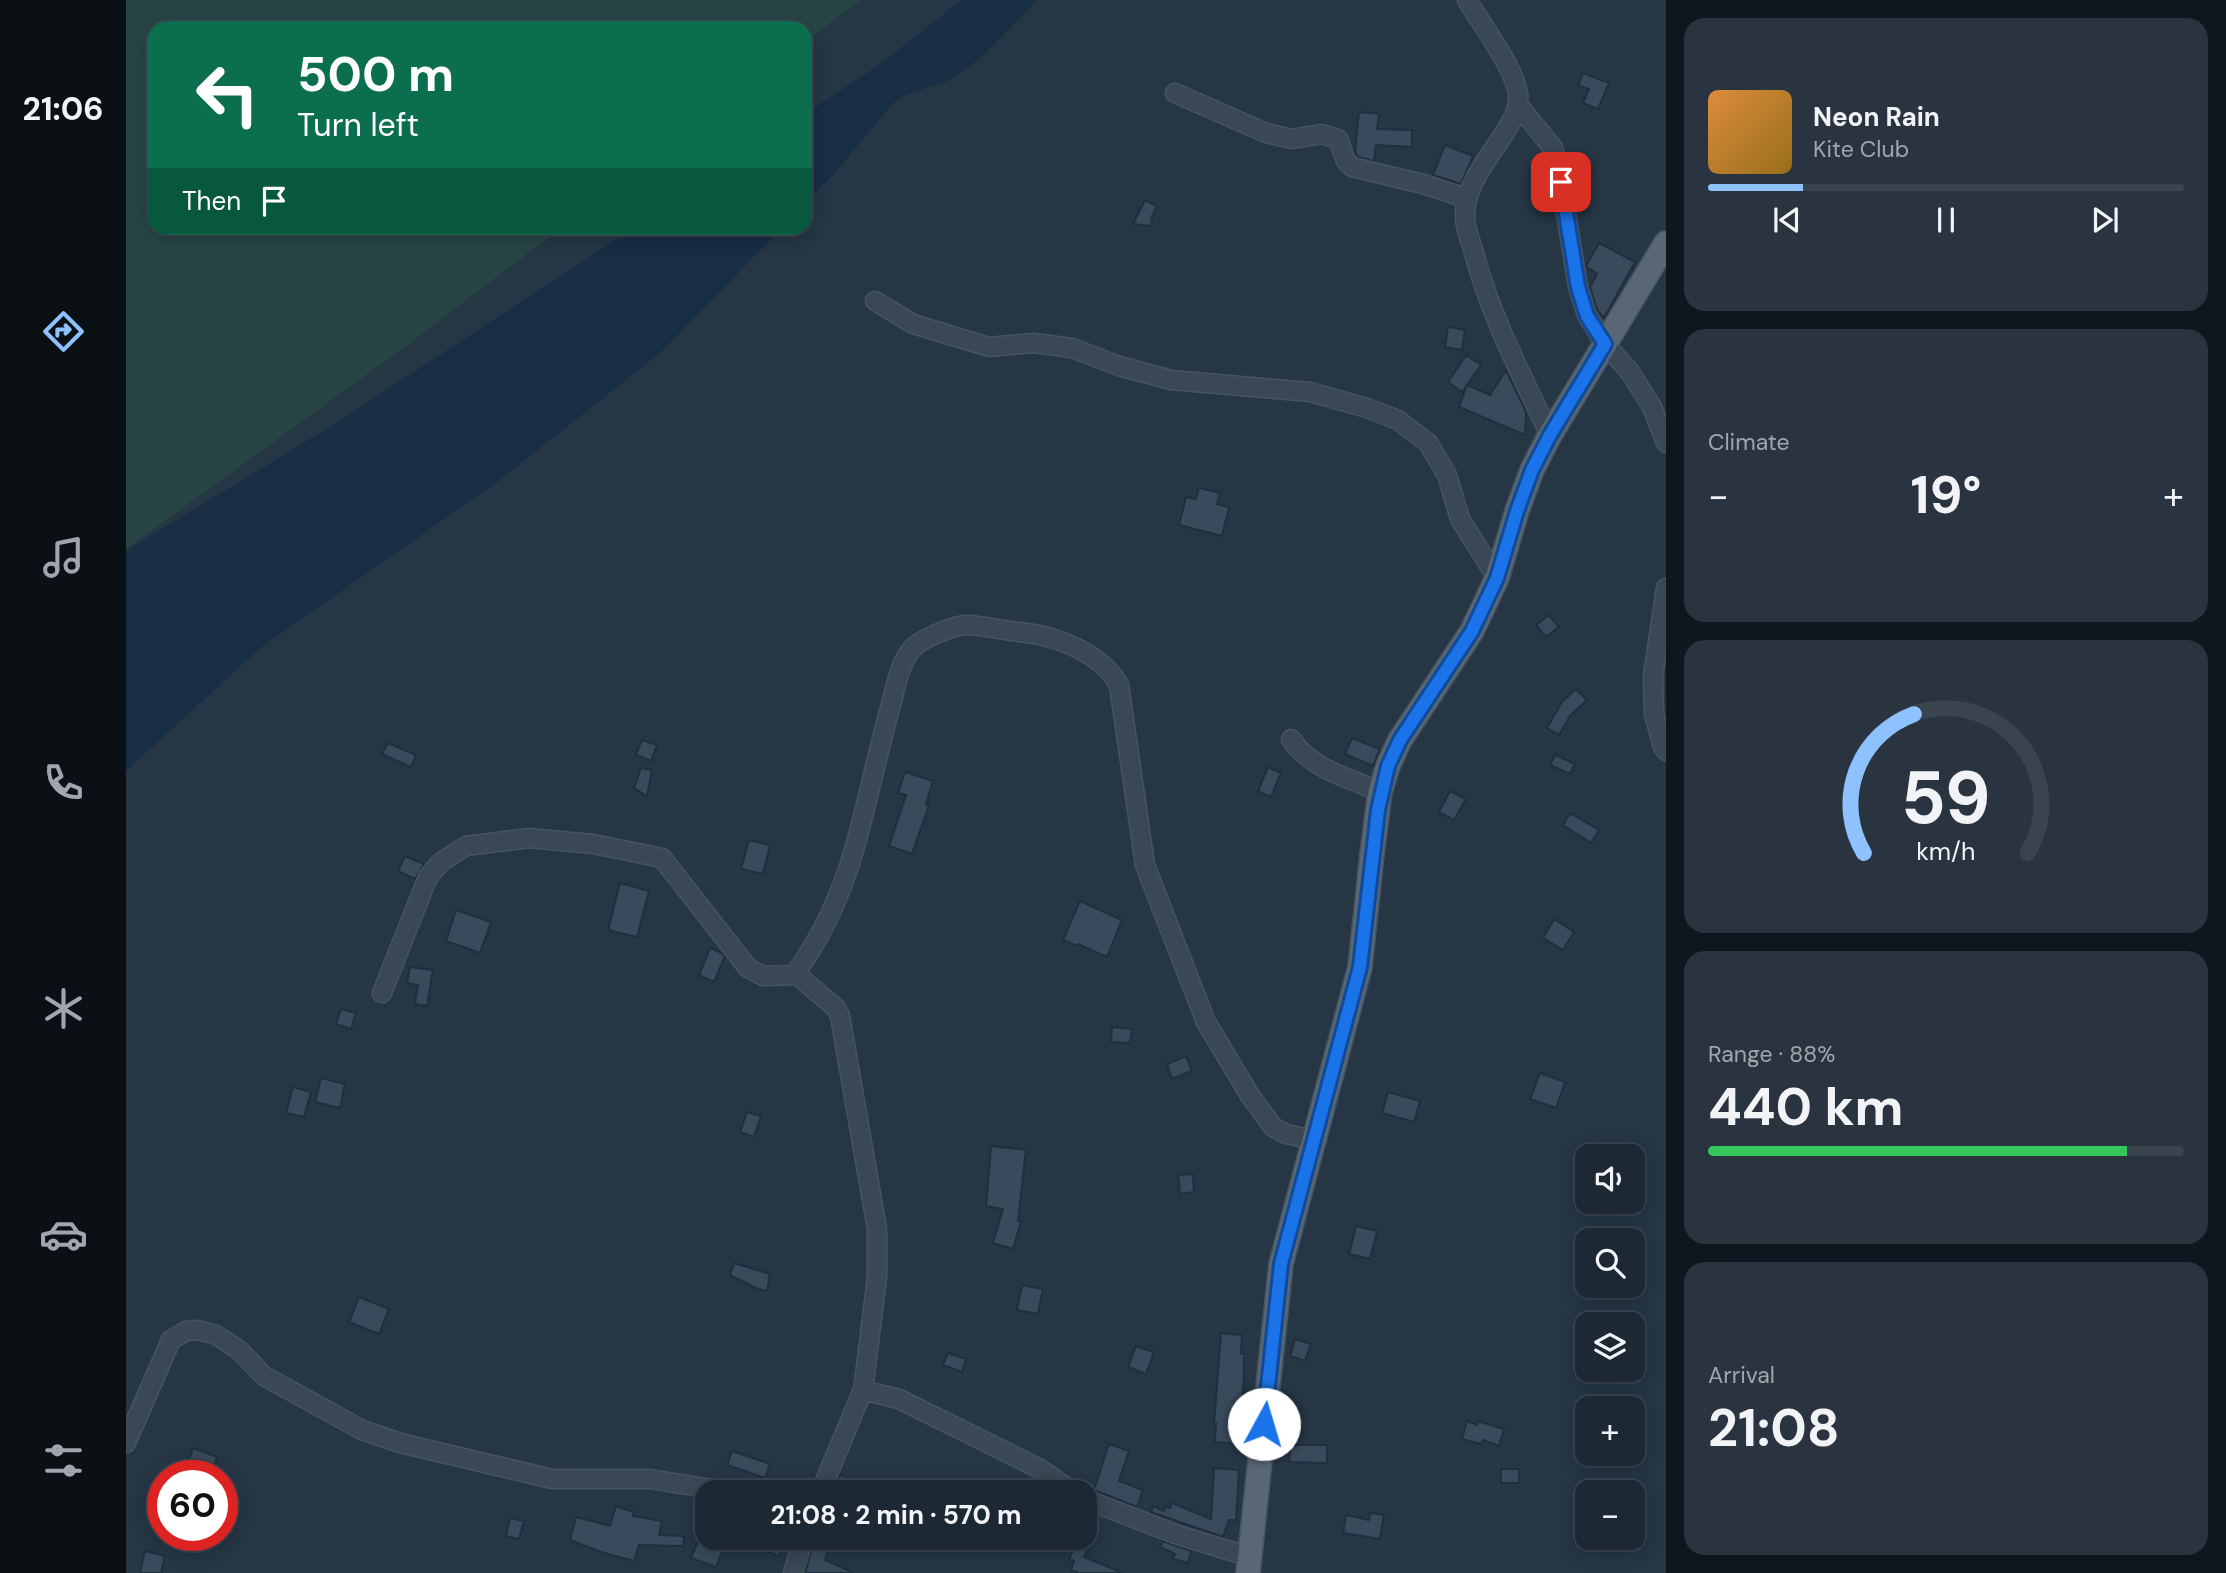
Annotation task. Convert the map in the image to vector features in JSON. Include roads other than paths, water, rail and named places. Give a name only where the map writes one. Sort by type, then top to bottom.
[{"type":"main road","points":[[1249,1565],[1281,1264],[1360,967],[1380,792],[1388,766],[1400,740],[1472,631],[1497,578],[1532,470],[1550,435],[1666,243]]},
{"type":"street","points":[[1466,0],[1513,77],[1518,105],[1511,123],[1472,182],[1466,198],[1464,219],[1480,277],[1516,366],[1550,435]]},
{"type":"street","points":[[1175,93],[1266,133],[1292,139],[1332,135],[1338,139],[1346,161],[1352,167],[1423,184],[1466,198]]},
{"type":"street","points":[[1518,105],[1553,148],[1578,287],[1587,316],[1605,344],[1630,372],[1652,407],[1666,443]]},
{"type":"street","points":[[875,301],[913,324],[989,347],[1033,343],[1072,348],[1119,366],[1171,380],[1310,392],[1398,420],[1428,443],[1447,475],[1460,519],[1497,578]]},
{"type":"street","points":[[1666,588],[1653,676],[1654,714],[1666,751]]},
{"type":"street","points":[[795,974],[805,961],[836,899],[854,850],[875,758],[897,684],[906,659],[914,647],[937,634],[966,625],[1036,634],[1063,642],[1096,659],[1110,670],[1119,685],[1145,865],[1206,1022],[1249,1094],[1273,1126],[1286,1134],[1314,1140]]},
{"type":"street","points":[[1291,739],[1301,753],[1319,765],[1380,792]]},
{"type":"street","points":[[382,993],[428,877],[441,862],[466,846],[529,838],[593,844],[661,857],[748,968],[763,976],[795,974],[829,1001],[840,1016],[866,1157],[877,1229],[878,1258],[863,1391],[825,1480]]},
{"type":"street","points":[[126,1443],[171,1340],[186,1331],[198,1330],[226,1340],[264,1376],[328,1413],[362,1430],[400,1443],[552,1479],[650,1479],[695,1486]]},
{"type":"street","points":[[863,1391],[899,1399],[1040,1469],[1056,1480]]},
{"type":"street","points":[[1097,1504],[1249,1565]]},
{"type":"street","points":[[793,1573],[800,1550]]},
{"type":"water","points":[[962,0],[1037,0],[981,58],[947,81],[905,95],[892,104],[812,197],[812,109],[879,65]]},
{"type":"water","points":[[622,235],[775,235],[661,352],[497,482],[260,648],[126,771],[126,551],[341,420]]}]
